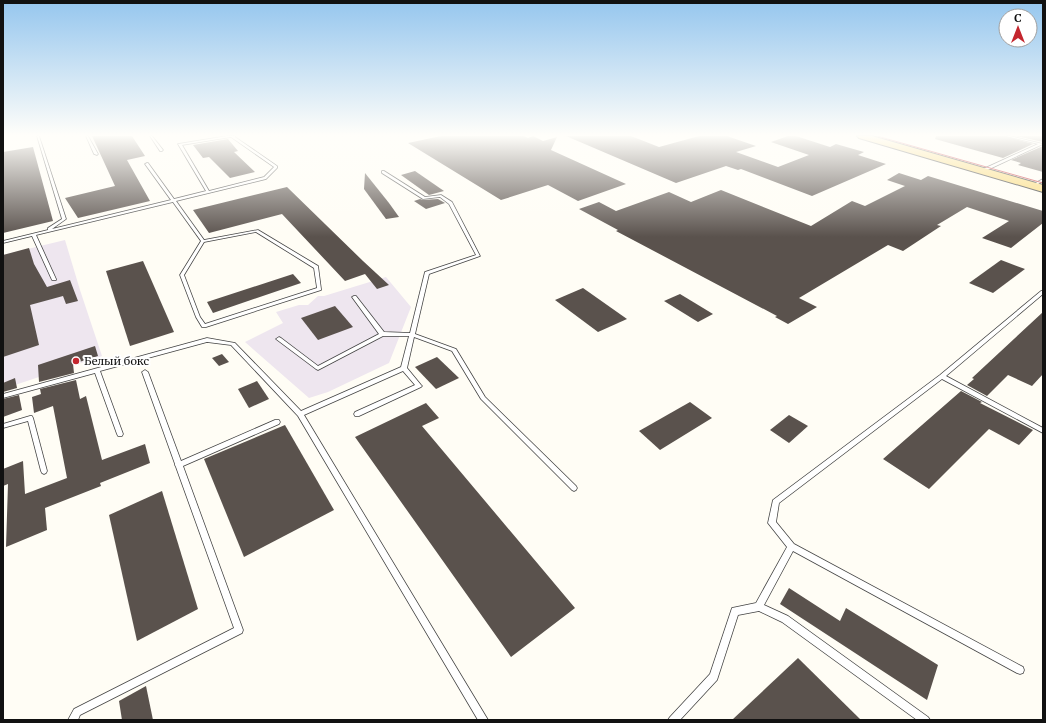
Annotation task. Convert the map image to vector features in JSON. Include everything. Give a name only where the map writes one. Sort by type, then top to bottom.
[{"type":"main road","points":[[978,170],[1043,189]]},
{"type":"lane","points":[[46,231],[64,219],[49,170]]},
{"type":"lane","points":[[151,170],[203,241]]},
{"type":"lane","points":[[195,170],[208,192]]},
{"type":"lane","points":[[3,242],[265,178],[273,170]]},
{"type":"lane","points":[[383,172],[424,198],[441,196],[451,203],[478,256],[427,273],[404,368]]},
{"type":"lane","points":[[1032,186],[1043,180]]},
{"type":"lane","points":[[257,231],[316,267],[319,289],[204,326],[198,317],[182,275],[203,241],[257,231]]},
{"type":"lane","points":[[33,234],[54,279]]},
{"type":"lane","points":[[1020,670],[791,546],[772,523],[776,502],[942,376],[1043,292]]},
{"type":"lane","points":[[354,297],[382,334]]},
{"type":"lane","points":[[279,339],[318,368],[382,334],[412,335],[454,350],[483,398],[574,488]]},
{"type":"lane","points":[[3,396],[208,340],[233,344],[300,414],[483,720]]},
{"type":"lane","points":[[300,414],[404,368]]},
{"type":"lane","points":[[357,414],[419,386],[404,368]]},
{"type":"lane","points":[[97,370],[120,434]]},
{"type":"lane","points":[[73,720],[77,712],[239,630],[145,372]]},
{"type":"lane","points":[[942,376],[1043,432]]},
{"type":"lane","points":[[3,426],[30,418],[44,471]]},
{"type":"lane","points":[[178,465],[277,422]]},
{"type":"lane","points":[[759,607],[791,546]]},
{"type":"lane","points":[[673,720],[714,677],[735,611],[759,607],[784,619],[925,720]]},
{"type":"shaded area","points":[[65,240],[102,356],[3,389],[3,255]]},
{"type":"shaded area","points":[[386,277],[411,307],[389,363],[328,392],[309,398],[245,342],[283,323],[276,312],[299,305],[308,305],[318,296],[324,296]]},
{"type":"building","points":[[3,170],[39,170],[53,221],[3,233]]},
{"type":"building","points":[[108,170],[132,170],[150,201],[78,218],[65,198],[115,186]]},
{"type":"building","points":[[222,170],[253,170],[255,172],[230,178]]},
{"type":"building","points":[[452,170],[595,170],[626,184],[578,201],[548,185],[501,200]]},
{"type":"building","points":[[645,170],[715,170],[676,183]]},
{"type":"building","points":[[743,170],[873,170],[812,196]]},
{"type":"building","points":[[415,171],[444,191],[429,195],[401,175]]},
{"type":"building","points":[[365,173],[399,217],[386,219],[364,189]]},
{"type":"building","points":[[899,173],[921,180],[928,176],[1043,211],[1043,223],[1011,248],[982,238],[1009,221],[967,207],[937,225],[941,226],[903,251],[888,245],[799,298],[817,307],[788,324],[775,317],[777,316],[616,231],[618,230],[579,209],[599,202],[616,211],[669,192],[691,202],[721,190],[811,226],[852,201],[865,206],[905,186],[887,180]]},
{"type":"building","points":[[287,187],[389,285],[377,289],[365,274],[345,281],[282,214],[209,233],[193,210]]},
{"type":"building","points":[[420,199],[438,199],[445,203],[426,209],[414,201]]},
{"type":"building","points":[[29,248],[34,264],[47,287],[70,280],[78,301],[66,304],[63,296],[30,305],[39,345],[3,357],[3,255]]},
{"type":"building","points":[[1001,260],[1025,269],[993,293],[969,283]]},
{"type":"building","points":[[143,261],[174,332],[130,346],[106,271]]},
{"type":"building","points":[[293,274],[301,283],[213,313],[207,302]]},
{"type":"building","points":[[583,288],[627,319],[598,332],[555,300]]},
{"type":"building","points":[[680,294],[713,314],[698,322],[664,301]]},
{"type":"building","points":[[335,306],[353,327],[318,340],[301,318]]},
{"type":"building","points":[[1043,312],[1043,374],[1032,386],[1008,375],[987,396],[967,385],[974,379],[972,378]]},
{"type":"building","points":[[95,346],[98,356],[73,364],[74,373],[39,382],[38,365]]},
{"type":"building","points":[[222,354],[229,362],[219,366],[212,358]]},
{"type":"building","points":[[437,357],[459,378],[436,389],[415,367]]},
{"type":"building","points":[[15,378],[17,388],[3,392],[3,383]]},
{"type":"building","points":[[76,380],[80,399],[86,396],[102,460],[145,444],[150,463],[100,483],[101,486],[45,508],[47,530],[6,547],[8,484],[3,486],[3,469],[23,461],[25,494],[67,478],[53,406],[34,413],[32,397],[41,394],[40,389]]},
{"type":"building","points":[[257,381],[269,399],[249,408],[238,389]]},
{"type":"building","points":[[961,391],[982,402],[980,403],[1033,430],[1019,445],[989,429],[929,489],[883,459]]},
{"type":"building","points":[[19,395],[22,410],[3,417],[3,399]]},
{"type":"building","points":[[690,402],[712,418],[660,450],[639,431]]},
{"type":"building","points":[[426,403],[439,418],[422,426],[575,608],[511,657],[355,437]]},
{"type":"building","points":[[789,415],[808,426],[789,443],[770,430]]},
{"type":"building","points":[[285,425],[334,510],[244,557],[204,459]]},
{"type":"building","points":[[162,491],[198,609],[137,641],[109,515]]},
{"type":"building","points":[[789,588],[840,621],[846,608],[938,665],[927,700],[780,604]]},
{"type":"building","points":[[798,658],[861,720],[732,720]]},
{"type":"building","points":[[146,686],[153,720],[122,720],[119,701]]},
{"type":"tram line","points":[[996,170],[1043,183]]},
{"type":"place","name":"Белый бокс","points":[[76,361]]}]
